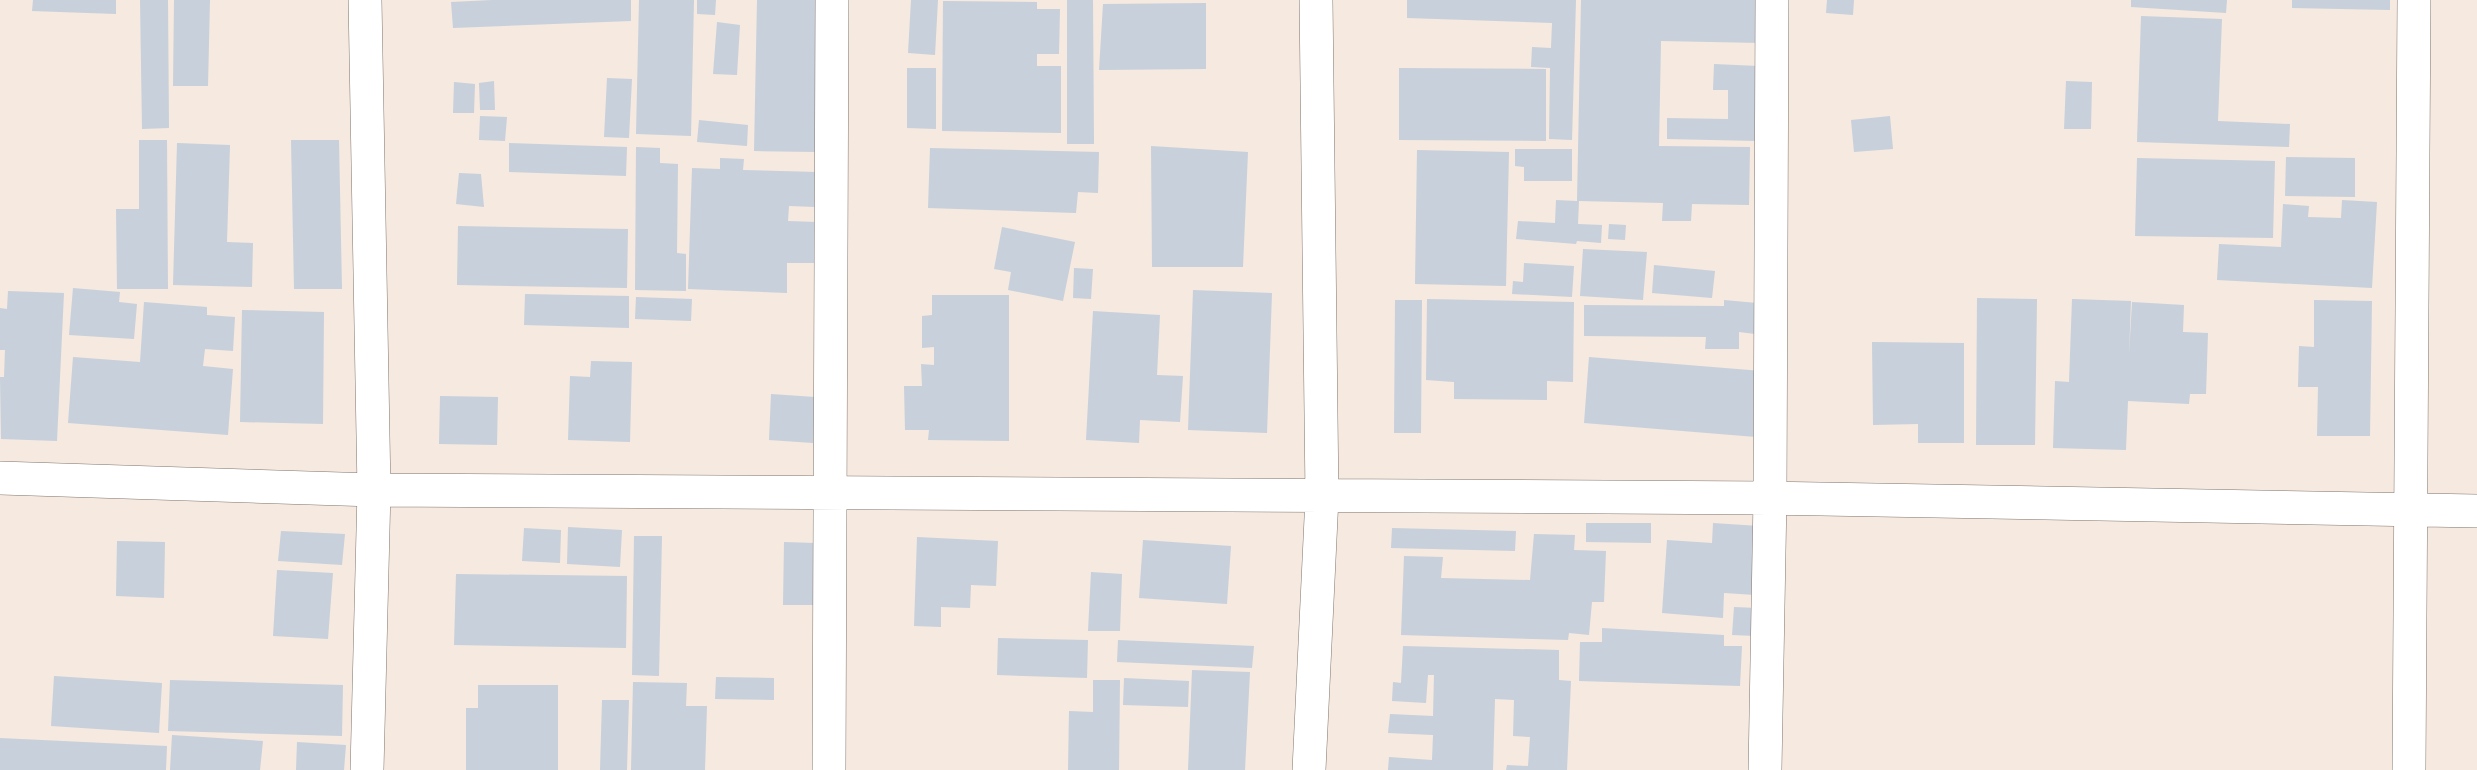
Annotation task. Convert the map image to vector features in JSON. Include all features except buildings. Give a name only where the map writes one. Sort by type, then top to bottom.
[{"type":"street","points":[[365,0],[374,490],[367,770]]},
{"type":"street","points":[[829,770],[832,495],[832,0]]},
{"type":"street","points":[[1309,770],[1322,496],[1316,0]]},
{"type":"street","points":[[1765,770],[1770,498],[1772,0]]},
{"type":"street","points":[[2409,770],[2414,0]]},
{"type":"street","points":[[0,478],[374,490],[832,495],[1770,498],[2477,512]]}]
